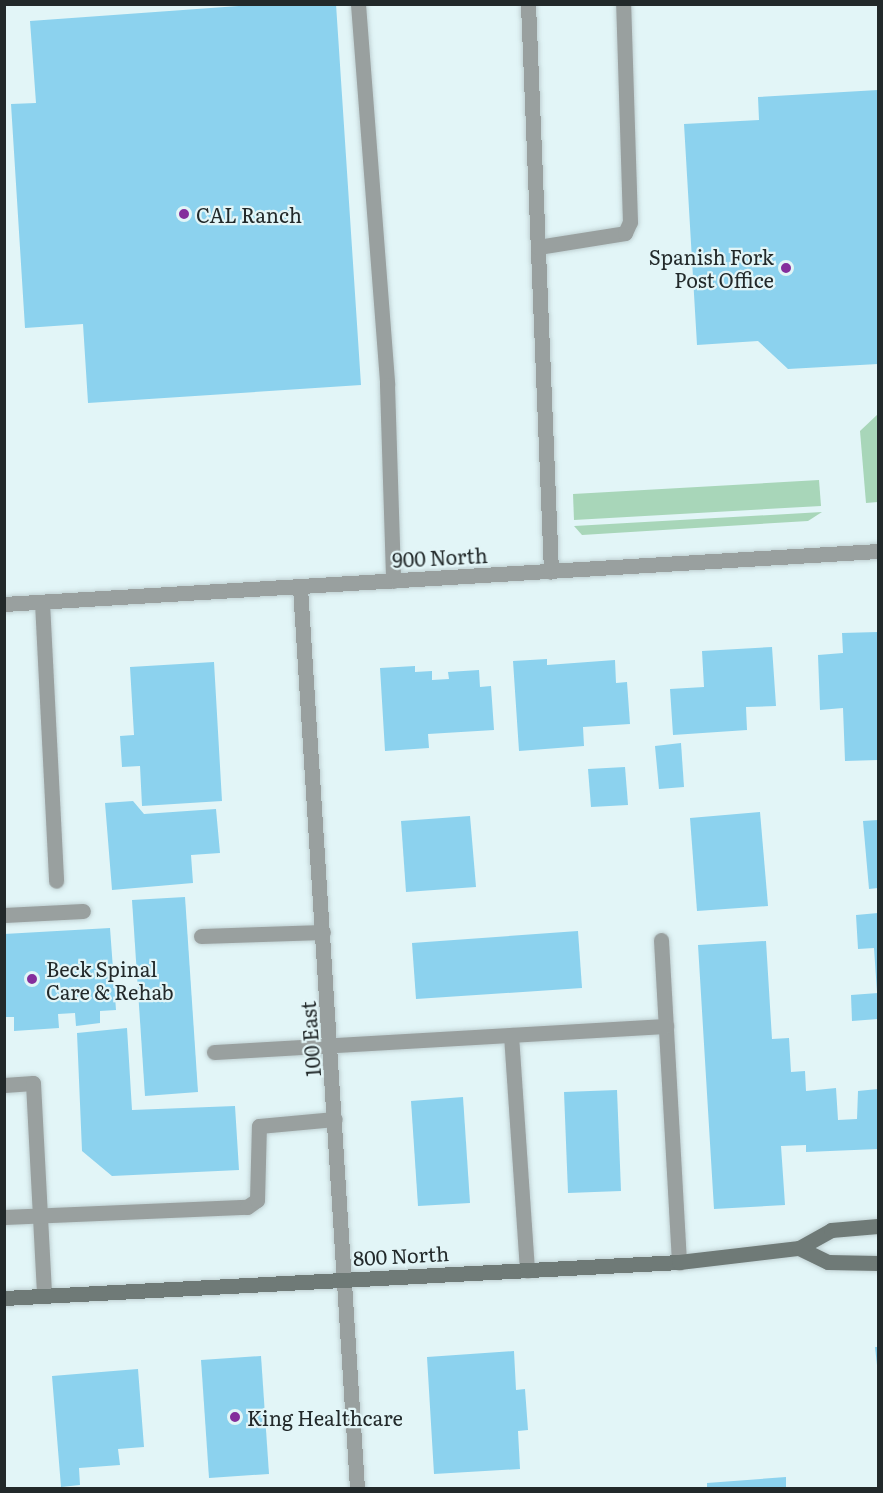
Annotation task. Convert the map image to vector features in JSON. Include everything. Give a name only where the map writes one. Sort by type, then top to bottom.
[{"type":"street","points":[[358,4],[387,385],[393,581]]},
{"type":"street","points":[[528,4],[551,572]]},
{"type":"street","points":[[538,247],[625,233],[630,222],[623,4]]},
{"type":"street","name":"900 North","points":[[4,604],[879,551]]},
{"type":"street","name":"100 East","points":[[300,587],[332,1047],[342,1279],[357,1488]]},
{"type":"street","points":[[42,602],[56,881]]},
{"type":"street","points":[[4,915],[83,911]]},
{"type":"street","points":[[201,936],[323,932]]},
{"type":"street","points":[[660,940],[679,1262]]},
{"type":"street","points":[[214,1052],[666,1026]]},
{"type":"street","points":[[511,1035],[527,1270]]},
{"type":"street","points":[[4,1085],[33,1083],[43,1216],[44,1296]]},
{"type":"street","points":[[4,1217],[247,1207],[257,1200],[259,1126],[335,1119]]},
{"type":"street","name":"800 North","points":[[4,1298],[679,1262],[799,1248],[831,1230],[879,1226]]},
{"type":"street","points":[[799,1248],[828,1262],[879,1263]]},
{"type":"green space","points":[[878,414],[878,502],[866,503],[860,431]]},
{"type":"green space","points":[[819,480],[821,506],[574,520],[573,494]]},
{"type":"green space","points":[[822,512],[808,521],[582,535],[574,526]]},
{"type":"building","name":"CAL Ranch","points":[[266,4],[336,4],[361,385],[88,403],[83,324],[25,328],[11,104],[36,103],[30,21]]},
{"type":"building","name":"Spanish Fork Post Office","points":[[878,90],[878,364],[788,369],[758,341],[697,345],[684,124],[759,120],[758,97]]},
{"type":"building","points":[[878,632],[878,760],[845,761],[843,708],[820,710],[818,655],[843,653],[842,633]]},
{"type":"building","points":[[772,647],[776,706],[746,707],[747,730],[673,735],[670,689],[704,687],[702,651]]},
{"type":"building","points":[[547,659],[547,665],[615,660],[616,683],[627,682],[630,724],[583,727],[584,746],[519,751],[513,661]]},
{"type":"building","points":[[214,662],[222,801],[142,806],[140,766],[122,767],[120,736],[134,735],[130,667]]},
{"type":"building","points":[[415,666],[415,672],[432,671],[432,680],[449,679],[448,672],[479,670],[480,687],[491,686],[494,730],[428,734],[429,748],[385,751],[380,668]]},
{"type":"building","points":[[681,743],[684,787],[659,789],[655,746]]},
{"type":"building","points":[[625,767],[628,805],[591,807],[588,769]]},
{"type":"building","points":[[133,801],[144,814],[216,809],[220,853],[191,855],[193,883],[112,890],[105,803]]},
{"type":"building","points":[[760,812],[768,906],[697,911],[690,818]]},
{"type":"building","points":[[470,816],[476,887],[406,892],[401,821]]},
{"type":"building","points":[[878,820],[878,888],[869,889],[863,821]]},
{"type":"building","points":[[185,897],[198,1092],[145,1096],[132,900]]},
{"type":"building","points":[[878,913],[877,992],[874,948],[858,949],[856,915]]},
{"type":"building","points":[[110,928],[116,1010],[100,1011],[100,1023],[76,1026],[75,1013],[58,1014],[59,1028],[14,1031],[14,1017],[4,1017],[4,934]]},
{"type":"building","points":[[578,931],[582,988],[416,999],[412,943]]},
{"type":"building","points":[[766,941],[772,1039],[789,1038],[791,1072],[805,1071],[806,1091],[836,1088],[838,1120],[857,1119],[858,1091],[878,1089],[878,1149],[806,1152],[806,1145],[781,1146],[785,1205],[714,1209],[698,945]]},
{"type":"building","points":[[878,993],[878,1019],[852,1021],[851,995]]},
{"type":"building","points":[[127,1028],[132,1110],[235,1106],[239,1170],[112,1176],[82,1151],[77,1033]]},
{"type":"building","points":[[617,1090],[621,1191],[568,1193],[564,1092]]},
{"type":"building","points":[[463,1097],[470,1203],[418,1206],[411,1101]]},
{"type":"building","points":[[875,1347],[878,1347],[878,1365],[877,1365]]},
{"type":"building","points":[[514,1351],[516,1390],[525,1389],[528,1430],[518,1431],[520,1469],[434,1474],[427,1357]]},
{"type":"building","name":"King Healthcare","points":[[261,1356],[269,1474],[209,1478],[201,1360]]},
{"type":"building","points":[[138,1369],[144,1447],[118,1449],[120,1465],[79,1468],[80,1485],[61,1487],[52,1376]]},
{"type":"building","points":[[786,1477],[786,1488],[707,1488],[707,1483]]},
{"type":"place","name":"CAL Ranch","points":[[184,214]]},
{"type":"place","name":"Spanish Fork Post Office","points":[[786,268]]},
{"type":"place","name":"Beck Spinal Care & Rehab","points":[[32,979]]},
{"type":"place","name":"King Healthcare","points":[[235,1417]]}]
